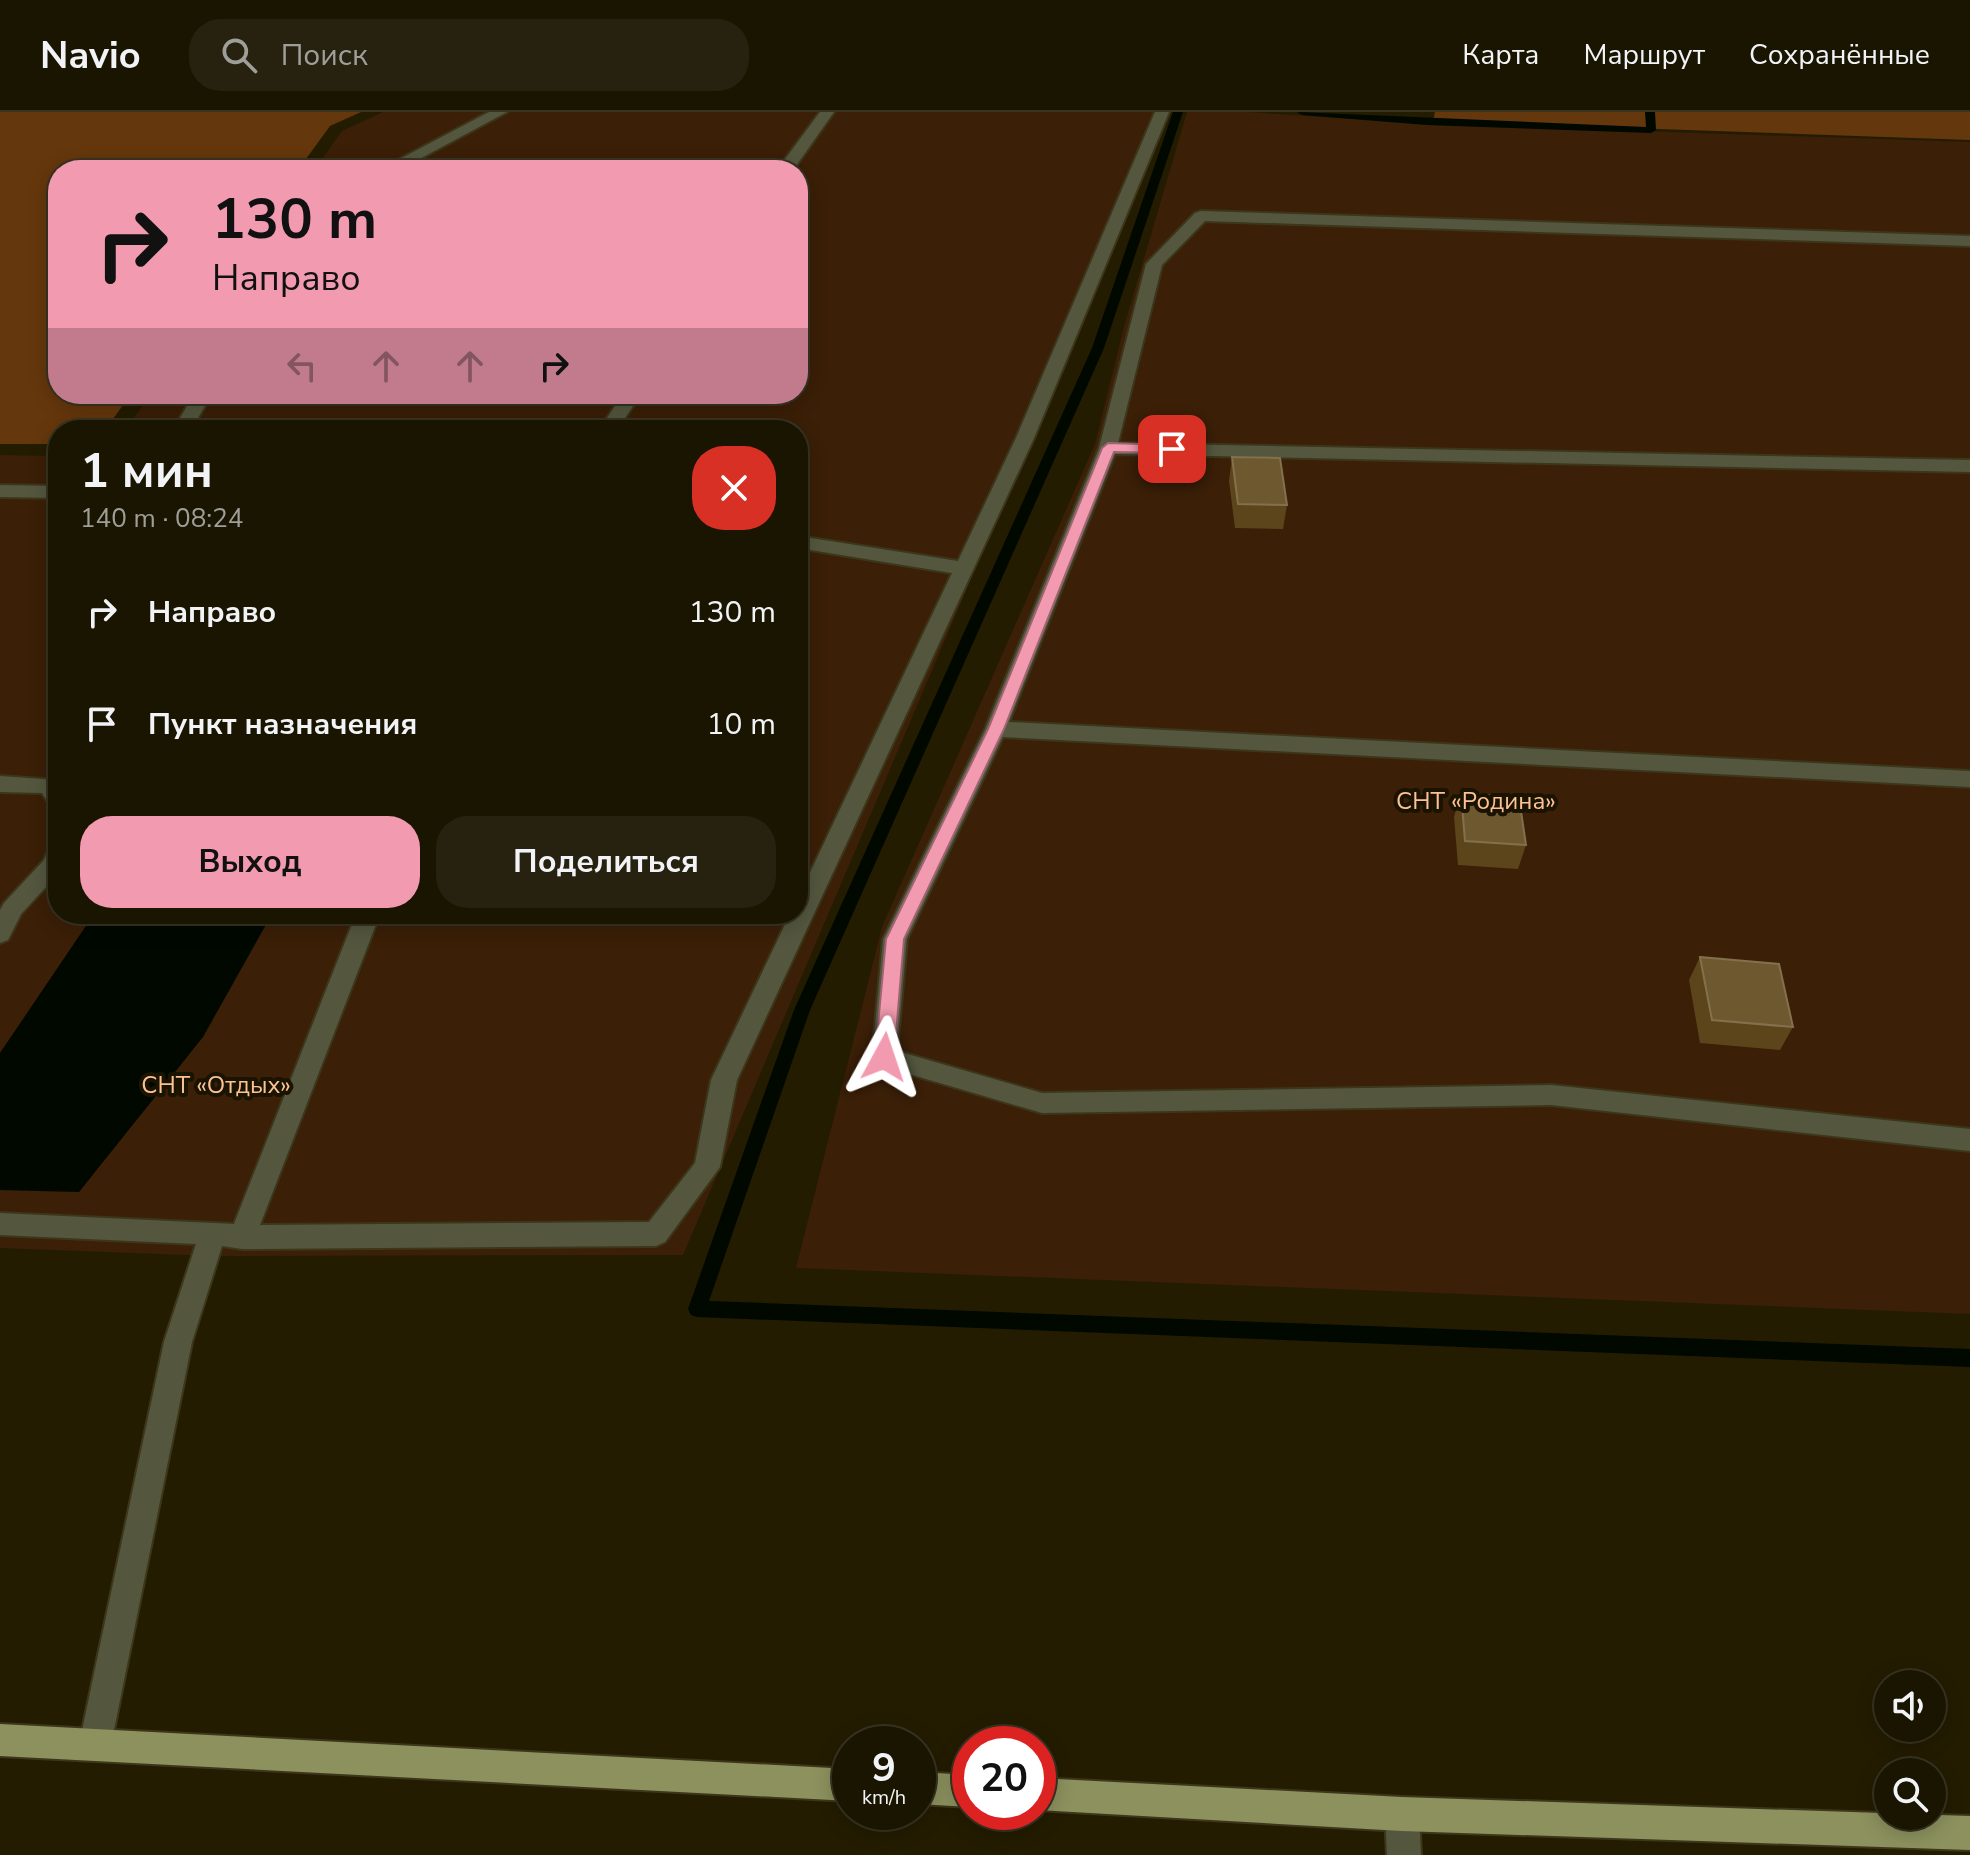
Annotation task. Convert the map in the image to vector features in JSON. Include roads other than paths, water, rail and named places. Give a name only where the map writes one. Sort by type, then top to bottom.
[{"type":"main road","points":[[0,1740],[832,1784]]},
{"type":"main road","points":[[1056,1795],[1402,1814],[1970,1833]]},
{"type":"street","points":[[406,160],[500,112]]},
{"type":"street","points":[[792,160],[827,112]]},
{"type":"street","points":[[808,899],[1025,438],[1162,112]]},
{"type":"street","points":[[1970,241],[1201,216],[1154,264],[1108,448],[996,729],[895,939],[884,1057],[1042,1103],[1551,1095],[1970,1140]]},
{"type":"street","points":[[1108,448],[1970,466]]},
{"type":"street","points":[[0,491],[48,492]]},
{"type":"street","points":[[808,544],[962,568]]},
{"type":"street","points":[[996,729],[1970,779]]},
{"type":"street","points":[[0,784],[48,787]]},
{"type":"street","points":[[0,934],[12,909],[48,870]]},
{"type":"street","points":[[95,1745],[178,1342],[364,924]]},
{"type":"street","points":[[0,1224],[228,1235],[656,1234],[707,1167],[724,1080],[797,924]]},
{"type":"street","points":[[1402,1814],[1404,1855]]},
{"type":"waterway","points":[[1178,112],[1098,348],[802,1010],[697,1309],[1970,1358]]},
{"type":"waterway","points":[[1302,112],[1427,122],[1651,130],[1650,112]]},
{"type":"park label","name":"СНТ «Родина»","points":[[1476,801]]},
{"type":"park label","name":"СНТ «Отдых»","points":[[216,1085]]}]
